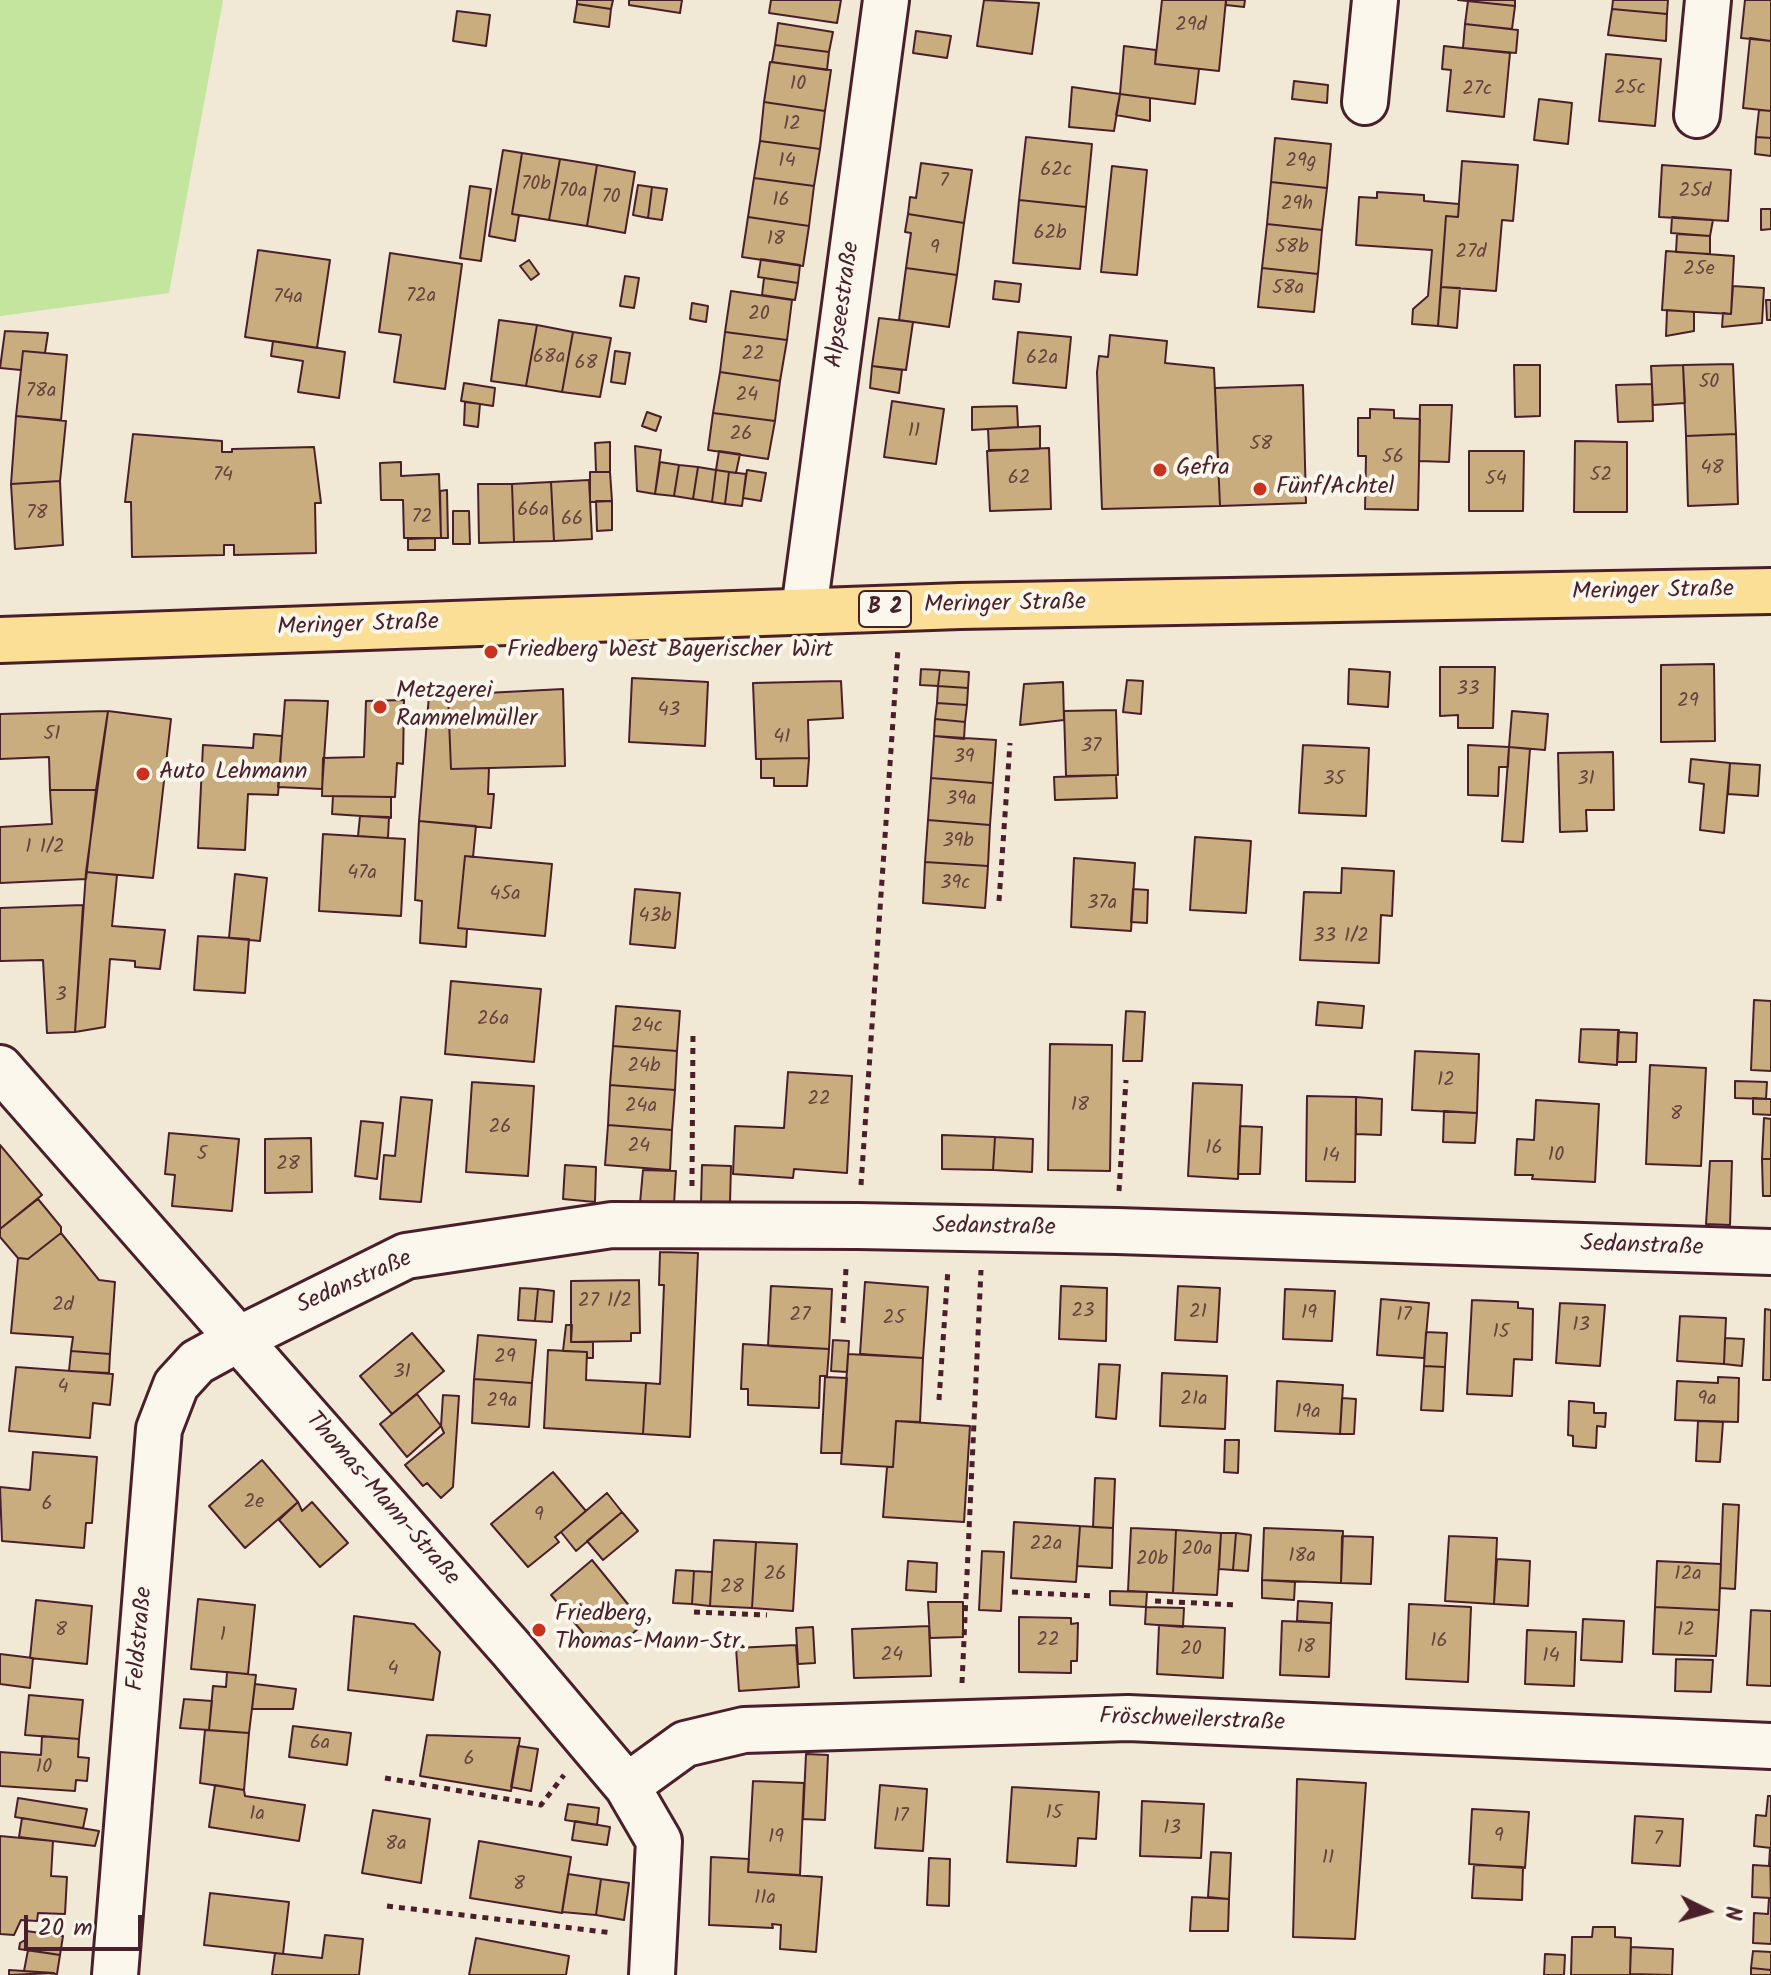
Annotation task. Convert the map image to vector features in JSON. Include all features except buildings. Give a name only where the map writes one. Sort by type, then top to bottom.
[{"type":"main road","name":"Meringer Straße","points":[[0,640],[804,610],[1771,591]]},
{"type":"street","name":"Alpseestraße","points":[[804,610],[886,0]]},
{"type":"street","points":[[1365,102],[1375,0]]},
{"type":"street","points":[[1697,115],[1708,0]]},
{"type":"street","name":"Thomas-Mann-Straße","points":[[0,1068],[512,1650],[627,1786],[659,1841],[653,1956]]},
{"type":"street","name":"Sedanstraße","points":[[239,1339],[406,1256],[612,1225],[1117,1231],[1771,1252]]},
{"type":"street","name":"Feldstraße","points":[[115,1975],[159,1429],[176,1385],[197,1362],[239,1339]]},
{"type":"street","name":"Fröschweilerstraße","points":[[627,1786],[685,1744],[744,1730],[1128,1718],[1771,1746]]},
{"type":"path","points":[[843,1323],[901,609]]},
{"type":"path","points":[[999,901],[1010,743]]},
{"type":"path","points":[[692,1225],[693,1031]]},
{"type":"path","points":[[1117,1231],[1126,1080]]},
{"type":"path","points":[[939,1400],[968,1229]]},
{"type":"path","points":[[960,1725],[980,1275],[968,1229]]},
{"type":"path","points":[[1012,1592],[1093,1596]]},
{"type":"path","points":[[1155,1601],[1236,1605]]},
{"type":"path","points":[[694,1612],[767,1615]]},
{"type":"path","points":[[385,1778],[541,1805],[589,1743]]},
{"type":"path","points":[[387,1906],[653,1956]]},
{"type":"green space","points":[[0,0],[223,0],[169,293],[0,316]]},
{"type":"place","name":"Gefra","points":[[1160,470]]},
{"type":"place","name":"Fünf/Achtel","points":[[1260,489]]},
{"type":"place","name":"Friedberg West Bayerischer Wirt","points":[[491,652]]},
{"type":"place","name":"Metzgerei Rammelmüller","points":[[380,707]]},
{"type":"place","name":"Auto Lehmann","points":[[143,774]]},
{"type":"place","name":"Friedberg, Thomas-Mann-Str.","points":[[539,1630]]}]
